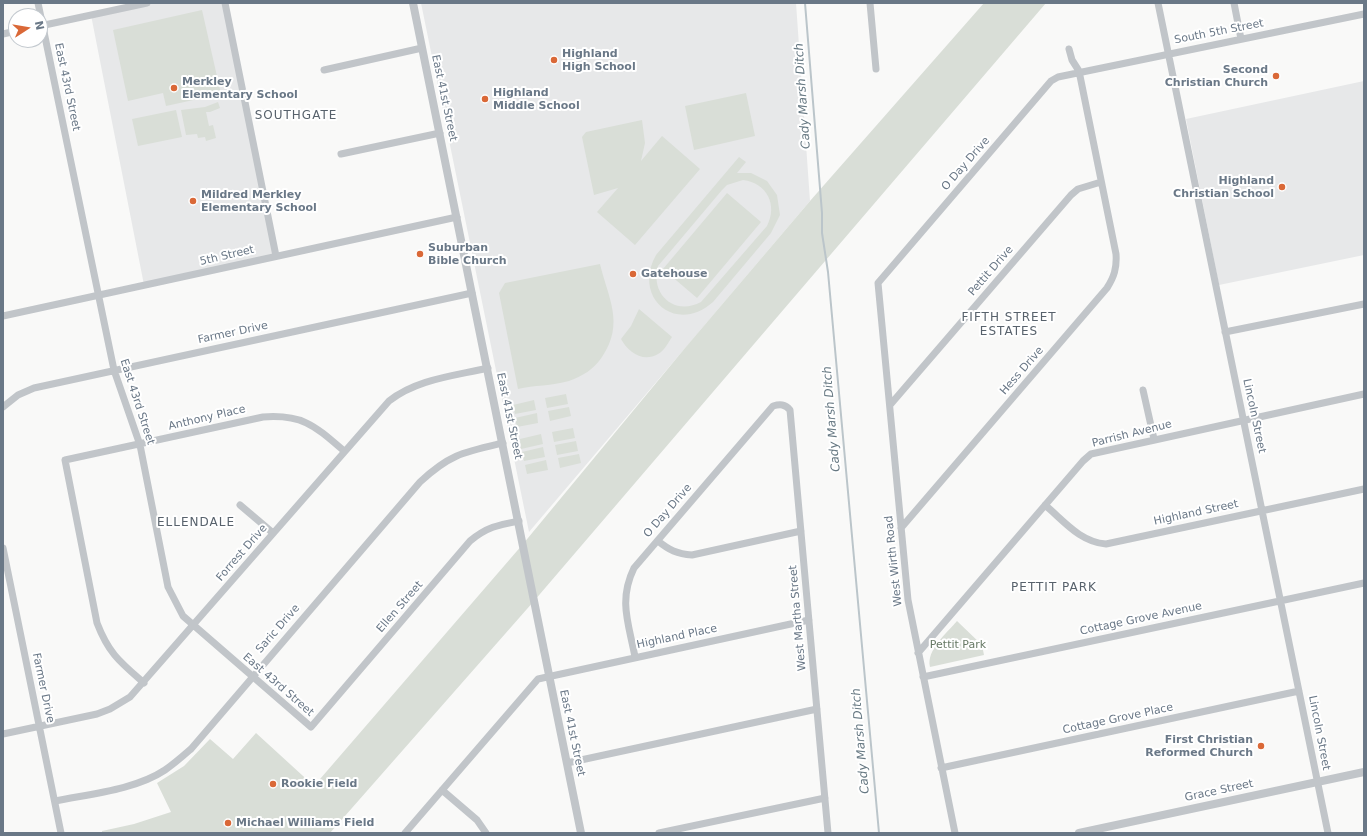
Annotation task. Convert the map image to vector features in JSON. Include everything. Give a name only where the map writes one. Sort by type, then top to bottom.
[{"type":"street","points":[[48,25],[147,3]]},
{"type":"street","points":[[225,3],[276,256]]},
{"type":"street","name":"East 41st Street","points":[[413,3],[581,833]]},
{"type":"street","points":[[870,3],[876,69]]},
{"type":"street","name":"Lincoln Street","points":[[1158,3],[1328,833]]},
{"type":"street","points":[[1234,3],[1241,39]]},
{"type":"street","name":"South 5th Street","points":[[1079,71],[1364,14]]},
{"type":"street","name":"East 43rd Street","points":[[47,48],[114,370],[140,444],[168,587],[183,616],[311,727]]},
{"type":"street","points":[[324,70],[422,48]]},
{"type":"street","name":"Hess Drive","points":[[901,528],[1110,283],[1117,266],[1116,254],[1079,71],[1072,60],[1069,48]]},
{"type":"street","name":"O Day Drive","points":[[878,283],[1051,82],[1058,77],[1079,71]]},
{"type":"street","points":[[341,154],[440,132]]},
{"type":"street","name":"Pettit Drive","points":[[890,405],[1071,195],[1078,189],[1101,182]]},
{"type":"street","name":"5th Street","points":[[3,316],[457,217]]},
{"type":"street","name":"West Wirth Road","points":[[878,283],[908,600],[955,833]]},
{"type":"street","name":"Farmer Drive","points":[[3,407],[18,395],[34,388],[472,293]]},
{"type":"street","points":[[1225,332],[1364,304]]},
{"type":"street","name":"Forrest Drive","points":[[3,734],[110,709],[130,697],[194,626],[375,415],[399,393],[428,381],[488,368]]},
{"type":"street","points":[[1143,390],[1154,439]]},
{"type":"street","name":"Parrish Avenue","points":[[918,653],[1045,505],[1091,454],[1244,419],[1364,394]]},
{"type":"street","name":"O Day Drive","points":[[635,657],[625,607],[627,582],[634,568],[773,406],[783,404]]},
{"type":"street","name":"West Martha Street","points":[[783,404],[790,410],[828,833]]},
{"type":"street","name":"Anthony Place","points":[[144,683],[115,658],[104,642],[97,623],[65,460],[263,417],[282,416],[299,419],[316,427],[344,451]]},
{"type":"street","name":"Saric Drive","points":[[55,801],[127,786],[164,771],[191,749],[252,676],[420,482],[449,459],[466,452],[503,443]]},
{"type":"street","name":"Highland Street","points":[[1045,505],[1084,539],[1095,543],[1106,544],[1364,489]]},
{"type":"street","points":[[240,505],[273,533]]},
{"type":"street","name":"Ellen Street","points":[[311,727],[470,541],[482,531],[493,526],[519,521]]},
{"type":"street","points":[[658,541],[674,552],[692,554],[801,531]]},
{"type":"street","name":"Farmer Drive","points":[[3,548],[61,833]]},
{"type":"street","name":"Cottage Grove Avenue","points":[[923,677],[1364,583]]},
{"type":"street","name":"Highland Place","points":[[549,676],[809,620]]},
{"type":"street","points":[[405,833],[538,679],[549,676]]},
{"type":"street","name":"Cottage Grove Place","points":[[941,768],[1299,691]]},
{"type":"street","points":[[567,763],[817,709]]},
{"type":"street","name":"Grace Street","points":[[1079,833],[1092,832],[1317,781],[1364,772]]},
{"type":"street","points":[[442,790],[477,820],[486,833]]},
{"type":"street","points":[[659,833],[825,798]]},
{"type":"shaded area","name":"Merkley Elementary School","points":[[147,3],[225,3],[276,256],[144,285],[91,15]]},
{"type":"shaded area","points":[[421,3],[796,3],[810,201],[529,532]]},
{"type":"shaded area","name":"Highland Christian School","points":[[1364,81],[1364,255],[1219,285],[1186,119]]},
{"type":"green space","points":[[984,3],[1046,3],[534,601],[330,833],[102,833],[102,831],[134,824],[171,812],[157,783],[184,766],[210,739],[233,759],[256,733],[314,786],[523,544],[685,348],[810,201]]},
{"type":"green space","points":[[202,10],[221,94],[166,106],[163,93],[128,101],[113,30]]},
{"type":"green space","points":[[746,93],[755,136],[694,150],[685,106]]},
{"type":"green space","points":[[218,102],[220,108],[206,112],[209,126],[213,125],[216,138],[206,141],[205,137],[198,138],[197,134],[186,135],[181,110],[205,107]]},
{"type":"green space","points":[[176,110],[182,137],[138,146],[132,119]]},
{"type":"green space","points":[[642,120],[645,143],[641,161],[662,136],[700,169],[635,245],[597,212],[618,188],[594,195],[582,137],[586,132]]},
{"type":"green space","points":[[739,157],[746,162],[737,173],[751,173],[767,181],[777,195],[780,215],[771,233],[713,302],[699,311],[685,315],[672,313],[662,307],[654,297],[650,285],[650,271],[656,255]],"holes":[[[743,180],[751,182],[764,190],[771,203],[770,218],[767,226],[701,302],[691,306],[682,306],[667,300],[661,294],[658,286],[656,276],[658,266],[727,185]]]},
{"type":"green space","points":[[727,193],[761,222],[697,298],[663,269]]},
{"type":"green space","points":[[600,264],[613,310],[614,322],[613,333],[609,345],[602,357],[588,372],[569,381],[518,389],[499,293],[505,283]]},
{"type":"green space","points":[[639,309],[672,337],[666,347],[658,354],[647,357],[636,355],[624,344],[621,339],[631,326]]},
{"type":"green space","points":[[566,394],[568,404],[547,408],[545,398]]},
{"type":"green space","points":[[534,400],[536,410],[515,414],[513,405]]},
{"type":"green space","points":[[569,407],[571,416],[550,421],[548,411]]},
{"type":"green space","points":[[537,413],[538,423],[517,427],[515,418]]},
{"type":"green space","points":[[573,428],[575,438],[554,442],[552,432]]},
{"type":"green space","points":[[541,434],[543,444],[521,449],[520,439]]},
{"type":"green space","points":[[576,441],[578,451],[557,455],[555,445]]},
{"type":"green space","points":[[543,447],[545,457],[524,461],[522,452]]},
{"type":"green space","points":[[579,454],[581,463],[560,468],[558,458]]},
{"type":"green space","points":[[546,460],[548,470],[527,474],[525,465]]},
{"type":"green space","name":"Pettit Park","points":[[957,621],[982,645],[984,655],[930,667],[931,654],[934,648]]},
{"type":"waterway","name":"Cady Marsh Ditch","points":[[805,3],[822,213],[822,233],[828,272],[879,833]]},
{"type":"place","name":"Highland High School","points":[[554,60]]},
{"type":"place","name":"Second Christian Church","points":[[1276,76]]},
{"type":"place","name":"Merkley Elementary School","points":[[174,88]]},
{"type":"place","name":"Highland Middle School","points":[[485,99]]},
{"type":"place","name":"Highland Christian School","points":[[1282,187]]},
{"type":"place","name":"Mildred Merkley Elementary School","points":[[193,201]]},
{"type":"place","name":"Suburban Bible Church","points":[[420,254]]},
{"type":"place","name":"Gatehouse","points":[[633,274]]},
{"type":"place","name":"First Christian Reformed Church","points":[[1261,746]]},
{"type":"place","name":"Rookie Field","points":[[273,784]]},
{"type":"place","name":"Michael Williams Field","points":[[228,823]]},
{"type":"district","name":"SOUTHGATE","points":[[296,116]]},
{"type":"district","name":"FIFTH STREET ESTATES","points":[[1009,325]]},
{"type":"district","name":"ELLENDALE","points":[[196,523]]},
{"type":"district","name":"PETTIT PARK","points":[[1054,588]]}]
